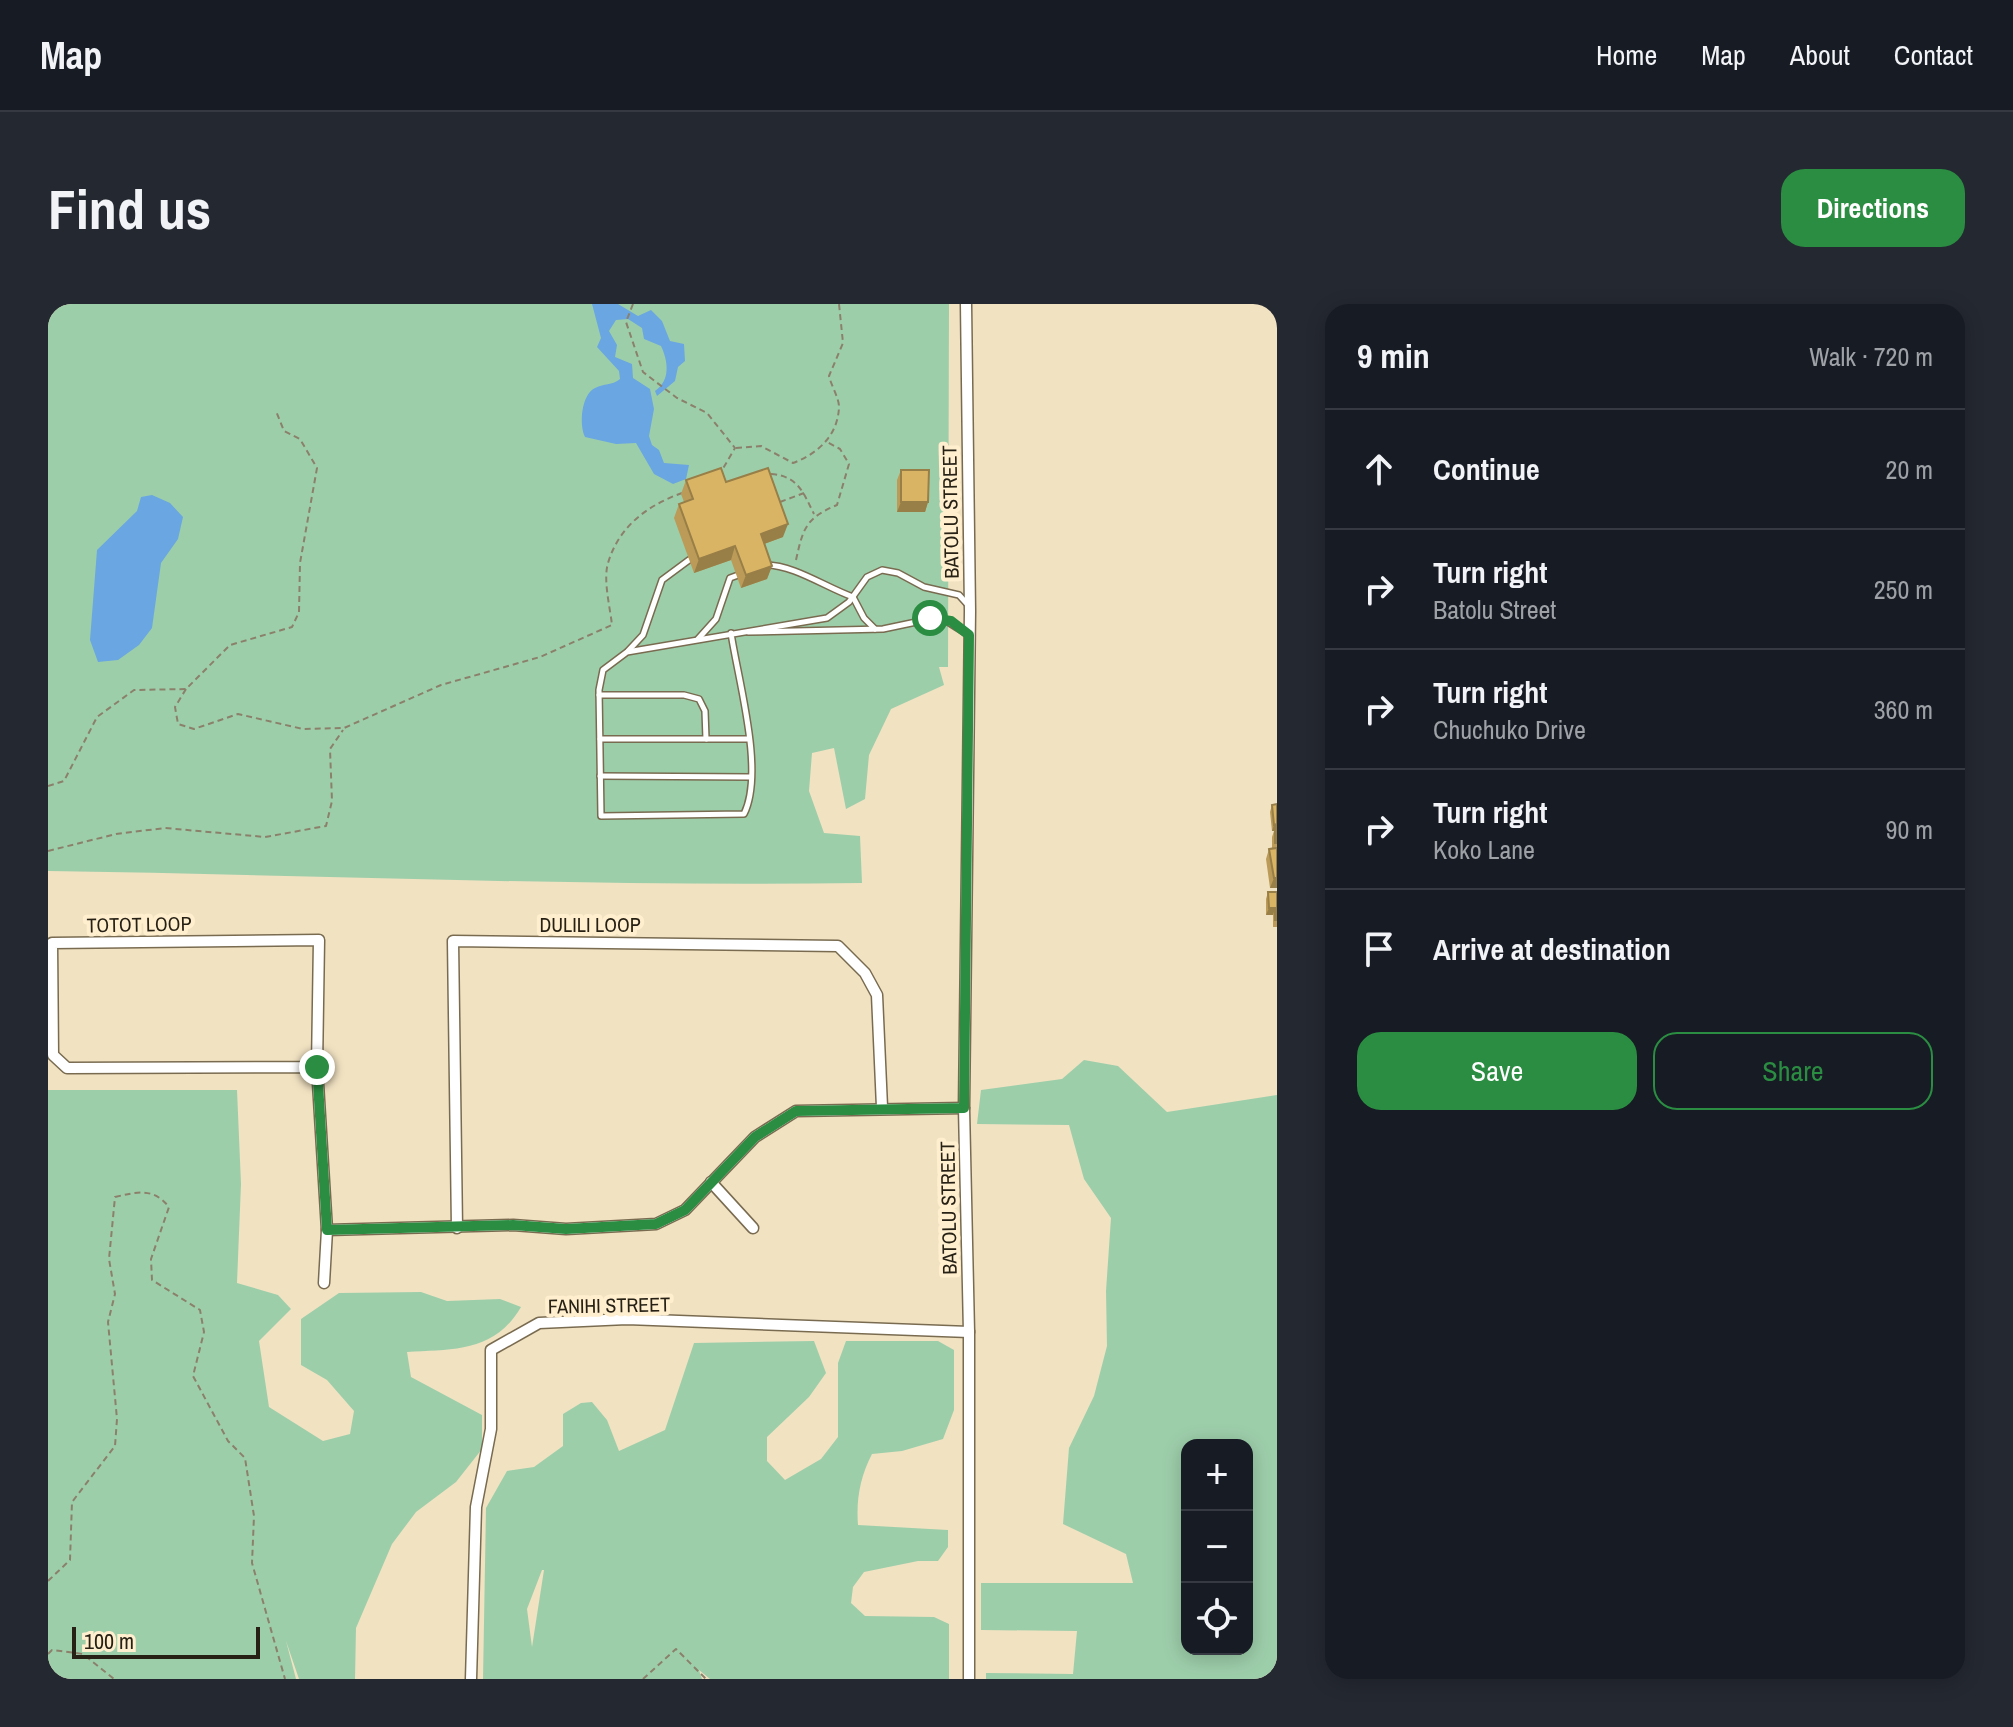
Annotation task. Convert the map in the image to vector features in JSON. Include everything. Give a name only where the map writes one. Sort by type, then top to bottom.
[{"type":"street","name":"BATOLU STREET","points":[[966,304],[970,607],[964,1108],[969,1332],[969,1679]]},
{"type":"street","name":"TOTOT LOOP","points":[[319,940],[317,1067],[67,1068],[53,1055],[52,943],[319,940]]},
{"type":"street","name":"DULILI LOOP","points":[[457,1228],[453,941],[838,946],[865,973],[877,995],[882,1107]]},
{"type":"street","points":[[317,1067],[327,1230],[324,1283]]},
{"type":"street","points":[[327,1230],[513,1225],[566,1229],[656,1224],[685,1210],[755,1137],[796,1111],[882,1107],[964,1108]]},
{"type":"street","points":[[711,1182],[753,1228]]},
{"type":"street","name":"FANIHI STREET","points":[[471,1679],[476,1507],[491,1429],[491,1350],[539,1323],[627,1319],[969,1332]]},
{"type":"lane","points":[[689,560],[662,580],[643,635],[603,670],[599,695],[601,816],[744,814],[750,801],[748,739],[731,633]]},
{"type":"lane","points":[[697,639],[716,619],[730,578],[768,564],[794,569],[817,584],[853,597],[864,618],[876,630]]},
{"type":"lane","points":[[627,652],[827,618],[853,597],[867,577],[891,571],[924,587],[959,595],[970,607]]},
{"type":"lane","points":[[723,634],[876,630],[940,617],[951,621],[969,635]]},
{"type":"lane","points":[[599,695],[684,695],[699,699],[705,711],[706,739]]},
{"type":"lane","points":[[600,739],[748,739]]},
{"type":"lane","points":[[600,776],[750,777]]},
{"type":"path","points":[[633,304],[626,322],[643,372],[677,398],[707,413],[735,448]]},
{"type":"path","points":[[735,448],[761,446],[793,463],[816,454],[827,442],[839,407],[829,376],[843,343],[839,304]]},
{"type":"path","points":[[276,411],[284,431],[300,439],[317,468],[300,563],[299,612],[292,627],[230,645],[186,689],[175,707],[178,724],[194,729],[238,714],[303,729],[344,728],[441,685],[540,657],[612,625],[607,565],[623,530],[654,503],[693,489]]},
{"type":"path","points":[[794,569],[802,536],[814,514],[837,505],[849,464],[840,449],[827,442]]},
{"type":"path","points":[[716,481],[735,448]]},
{"type":"path","points":[[761,473],[783,475],[799,484],[814,514]]},
{"type":"path","points":[[772,506],[804,493]]},
{"type":"path","points":[[48,786],[64,781],[97,717],[134,690],[186,689]]},
{"type":"path","points":[[48,851],[116,834],[165,828],[265,837],[326,826],[332,801],[330,749],[344,728]]},
{"type":"path","points":[[48,1581],[70,1560],[72,1502],[115,1446],[117,1419],[108,1322],[115,1294],[109,1259],[115,1197],[141,1190],[160,1196],[169,1207],[151,1259],[152,1280],[200,1310],[204,1332],[193,1376],[228,1441],[245,1458],[254,1516],[252,1563],[285,1679]]},
{"type":"path","points":[[643,1679],[676,1649],[706,1679]]},
{"type":"path","points":[[48,1654],[52,1650],[83,1654],[114,1679]]},
{"type":"green space","points":[[48,304],[949,304],[948,667],[939,667],[944,685],[891,709],[869,755],[865,799],[846,809],[834,748],[812,753],[809,791],[824,833],[860,836],[862,883],[557,882],[48,871]]},
{"type":"green space","points":[[1084,1060],[1118,1066],[1167,1112],[1277,1095],[1277,1679],[986,1679],[986,1673],[1073,1674],[1077,1631],[981,1630],[981,1583],[1133,1583],[1126,1554],[1063,1524],[1069,1448],[1094,1396],[1107,1346],[1106,1291],[1111,1218],[1084,1179],[1069,1125],[977,1124],[981,1090],[1062,1079]]},
{"type":"green space","points":[[48,1090],[237,1090],[241,1184],[237,1283],[278,1295],[291,1309],[259,1341],[269,1407],[323,1441],[350,1434],[354,1411],[327,1380],[301,1365],[301,1319],[339,1293],[421,1292],[447,1301],[500,1299],[521,1307],[510,1322],[485,1341],[456,1349],[407,1352],[411,1377],[482,1415],[482,1449],[456,1482],[416,1512],[392,1544],[356,1628],[355,1679],[299,1679],[286,1641],[296,1679],[48,1679]]},
{"type":"green space","points":[[814,1341],[826,1373],[809,1397],[767,1437],[767,1461],[785,1480],[821,1459],[838,1437],[838,1363],[846,1341],[938,1341],[954,1350],[954,1410],[943,1439],[902,1451],[872,1454],[862,1480],[858,1507],[858,1525],[948,1530],[948,1547],[938,1561],[918,1561],[864,1572],[853,1587],[851,1603],[865,1616],[934,1617],[949,1624],[949,1679],[710,1679],[699,1670],[702,1679],[483,1679],[486,1508],[507,1471],[534,1467],[563,1446],[563,1414],[581,1403],[592,1402],[607,1420],[619,1451],[665,1430],[694,1343]],"holes":[[[544,1570],[532,1647],[527,1609]]]},
{"type":"water","points":[[592,304],[618,304],[638,316],[651,310],[662,321],[670,341],[684,344],[685,361],[678,367],[675,381],[657,396],[655,391],[664,381],[667,370],[661,346],[644,339],[642,328],[628,319],[616,320],[609,331],[617,345],[615,357],[632,364],[633,378],[650,389],[654,409],[649,436],[652,445],[659,450],[664,463],[689,465],[686,479],[673,484],[654,474],[636,443],[616,444],[585,437],[582,418],[584,403],[590,392],[620,379],[619,371],[597,347],[601,338]]},
{"type":"water","points":[[152,495],[170,503],[183,517],[178,539],[161,563],[152,628],[139,645],[118,660],[98,662],[90,640],[97,550],[137,511],[141,497]]},
{"type":"building","points":[[721,468],[726,482],[768,468],[788,524],[761,534],[772,566],[746,575],[735,546],[699,559],[679,504],[693,499],[686,480]]},
{"type":"building","points":[[901,470],[929,470],[928,502],[901,502]]},
{"type":"building","points":[[1277,804],[1277,824],[1274,825],[1272,805]]},
{"type":"building","points":[[1277,848],[1277,878],[1274,878],[1269,849]]},
{"type":"building","points":[[1268,892],[1277,892],[1277,920],[1275,908],[1269,908]]},
{"type":"route","points":[[317,1067],[327,1230],[513,1225],[566,1229],[656,1224],[685,1210],[755,1137],[796,1111],[882,1107],[964,1108],[969,635],[951,621],[940,617],[930,618]]}]
